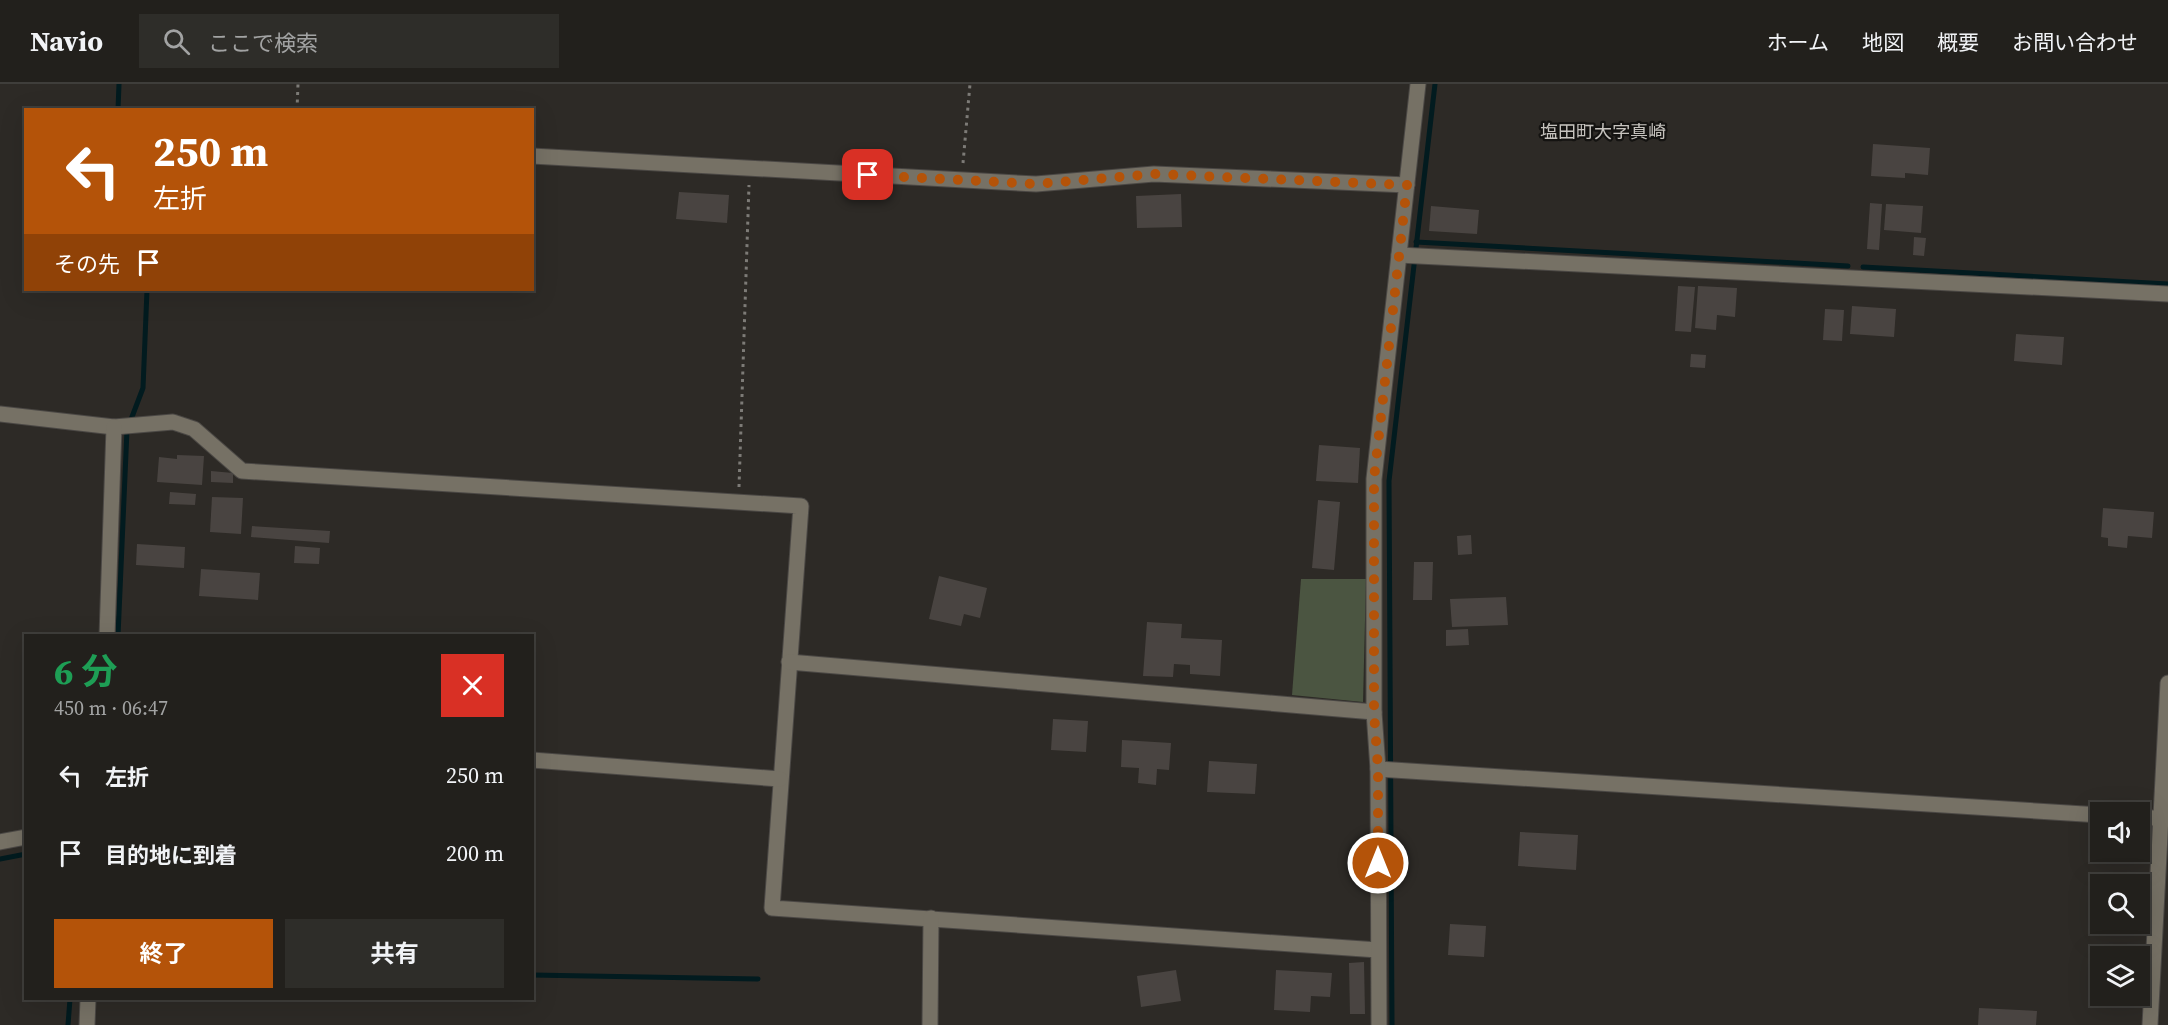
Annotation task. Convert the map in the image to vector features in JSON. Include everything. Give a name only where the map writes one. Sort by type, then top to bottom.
[{"type":"street","points":[[1379,1025],[1378,769],[1374,712],[1374,479],[1418,84]]},
{"type":"street","points":[[534,156],[1035,184],[1154,174],[1407,185]]},
{"type":"street","points":[[1399,255],[2168,294]]},
{"type":"street","points":[[0,414],[114,427],[173,422],[194,429],[242,471],[801,506],[772,908],[1378,950]]},
{"type":"street","points":[[107,634],[114,427]]},
{"type":"street","points":[[789,662],[1374,712]]},
{"type":"street","points":[[2150,1025],[2165,819],[2168,683]]},
{"type":"street","points":[[534,760],[780,778]]},
{"type":"street","points":[[1378,769],[2090,814]]},
{"type":"street","points":[[2150,818],[2165,819]]},
{"type":"street","points":[[0,842],[24,837]]},
{"type":"street","points":[[930,1025],[932,918]]},
{"type":"street","points":[[87,1025],[88,1000]]},
{"type":"path","points":[[297,108],[298,84]]},
{"type":"path","points":[[962,180],[970,84]]},
{"type":"path","points":[[738,502],[750,168]]},
{"type":"green space","points":[[1301,579],[1366,579],[1363,702],[1292,695]]},
{"type":"building","points":[[1873,144],[1930,148],[1928,175],[1905,173],[1905,178],[1871,176]]},
{"type":"building","points":[[679,192],[729,195],[727,223],[676,219]]},
{"type":"building","points":[[1181,194],[1182,227],[1137,228],[1136,196]]},
{"type":"building","points":[[1870,203],[1882,204],[1879,250],[1867,249]]},
{"type":"building","points":[[1886,204],[1923,206],[1921,233],[1884,230]]},
{"type":"building","points":[[1431,206],[1479,210],[1477,234],[1429,231]]},
{"type":"building","points":[[1914,237],[1926,238],[1924,256],[1913,255]]},
{"type":"building","points":[[1678,286],[1695,287],[1691,332],[1675,331]]},
{"type":"building","points":[[1698,286],[1737,288],[1735,317],[1717,315],[1716,330],[1695,328]]},
{"type":"building","points":[[1852,306],[1896,309],[1894,337],[1850,334]]},
{"type":"building","points":[[1825,309],[1844,310],[1842,341],[1823,340]]},
{"type":"building","points":[[2016,334],[2064,337],[2062,365],[2014,361]]},
{"type":"building","points":[[1691,354],[1706,355],[1705,368],[1690,367]]},
{"type":"building","points":[[1319,445],[1360,448],[1358,483],[1316,481]]},
{"type":"building","points":[[177,455],[204,456],[202,485],[157,482],[159,457],[177,459]]},
{"type":"building","points":[[211,471],[233,473],[233,483],[211,482]]},
{"type":"building","points":[[170,492],[196,494],[195,505],[169,504]]},
{"type":"building","points":[[212,497],[243,498],[241,534],[210,532]]},
{"type":"building","points":[[1318,500],[1340,502],[1334,570],[1312,568]]},
{"type":"building","points":[[2103,508],[2154,512],[2152,538],[2128,536],[2127,548],[2108,546],[2108,538],[2101,537]]},
{"type":"building","points":[[252,526],[330,531],[329,543],[251,537]]},
{"type":"building","points":[[1471,535],[1472,554],[1458,555],[1457,536]]},
{"type":"building","points":[[137,544],[185,547],[184,568],[136,565]]},
{"type":"building","points":[[295,546],[320,548],[319,564],[294,563]]},
{"type":"building","points":[[1414,562],[1433,562],[1432,600],[1413,600]]},
{"type":"building","points":[[201,569],[260,573],[258,600],[199,596]]},
{"type":"building","points":[[939,576],[987,588],[980,618],[964,614],[961,626],[929,619]]},
{"type":"building","points":[[1506,597],[1508,625],[1452,627],[1450,599]]},
{"type":"building","points":[[1147,622],[1182,624],[1181,638],[1222,640],[1220,676],[1190,674],[1190,665],[1174,664],[1173,677],[1143,676]]},
{"type":"building","points":[[1468,629],[1469,645],[1446,646],[1446,630]]},
{"type":"building","points":[[1053,719],[1088,721],[1086,752],[1051,750]]},
{"type":"building","points":[[1122,740],[1171,743],[1169,770],[1157,769],[1156,785],[1138,783],[1139,768],[1121,767]]},
{"type":"building","points":[[1209,761],[1257,764],[1255,794],[1207,792]]},
{"type":"building","points":[[1520,832],[1578,835],[1576,870],[1518,866]]},
{"type":"building","points":[[1450,924],[1486,926],[1484,957],[1448,955]]},
{"type":"building","points":[[1364,962],[1365,1014],[1350,1014],[1349,963]]},
{"type":"building","points":[[1176,970],[1181,1001],[1141,1007],[1137,976]]},
{"type":"building","points":[[1276,970],[1332,973],[1330,997],[1311,996],[1310,1012],[1274,1010]]},
{"type":"building","points":[[1979,1008],[2037,1011],[2036,1025],[1978,1025]]},
{"type":"waterway","points":[[118,108],[119,84]]},
{"type":"waterway","points":[[1392,1025],[1389,481],[1435,84]]},
{"type":"waterway","points":[[1416,242],[1848,266]]},
{"type":"waterway","points":[[1863,267],[2168,284]]},
{"type":"waterway","points":[[118,634],[127,430],[143,388],[147,291]]},
{"type":"waterway","points":[[0,859],[24,854]]},
{"type":"waterway","points":[[534,975],[758,979]]},
{"type":"waterway","points":[[68,1025],[70,1000]]},
{"type":"district","name":"塩田町大字真崎","points":[[1603,132]]},
{"type":"route","points":[[868,175],[1035,184],[1154,174],[1407,185],[1374,479],[1374,712],[1378,769],[1378,863]]}]
